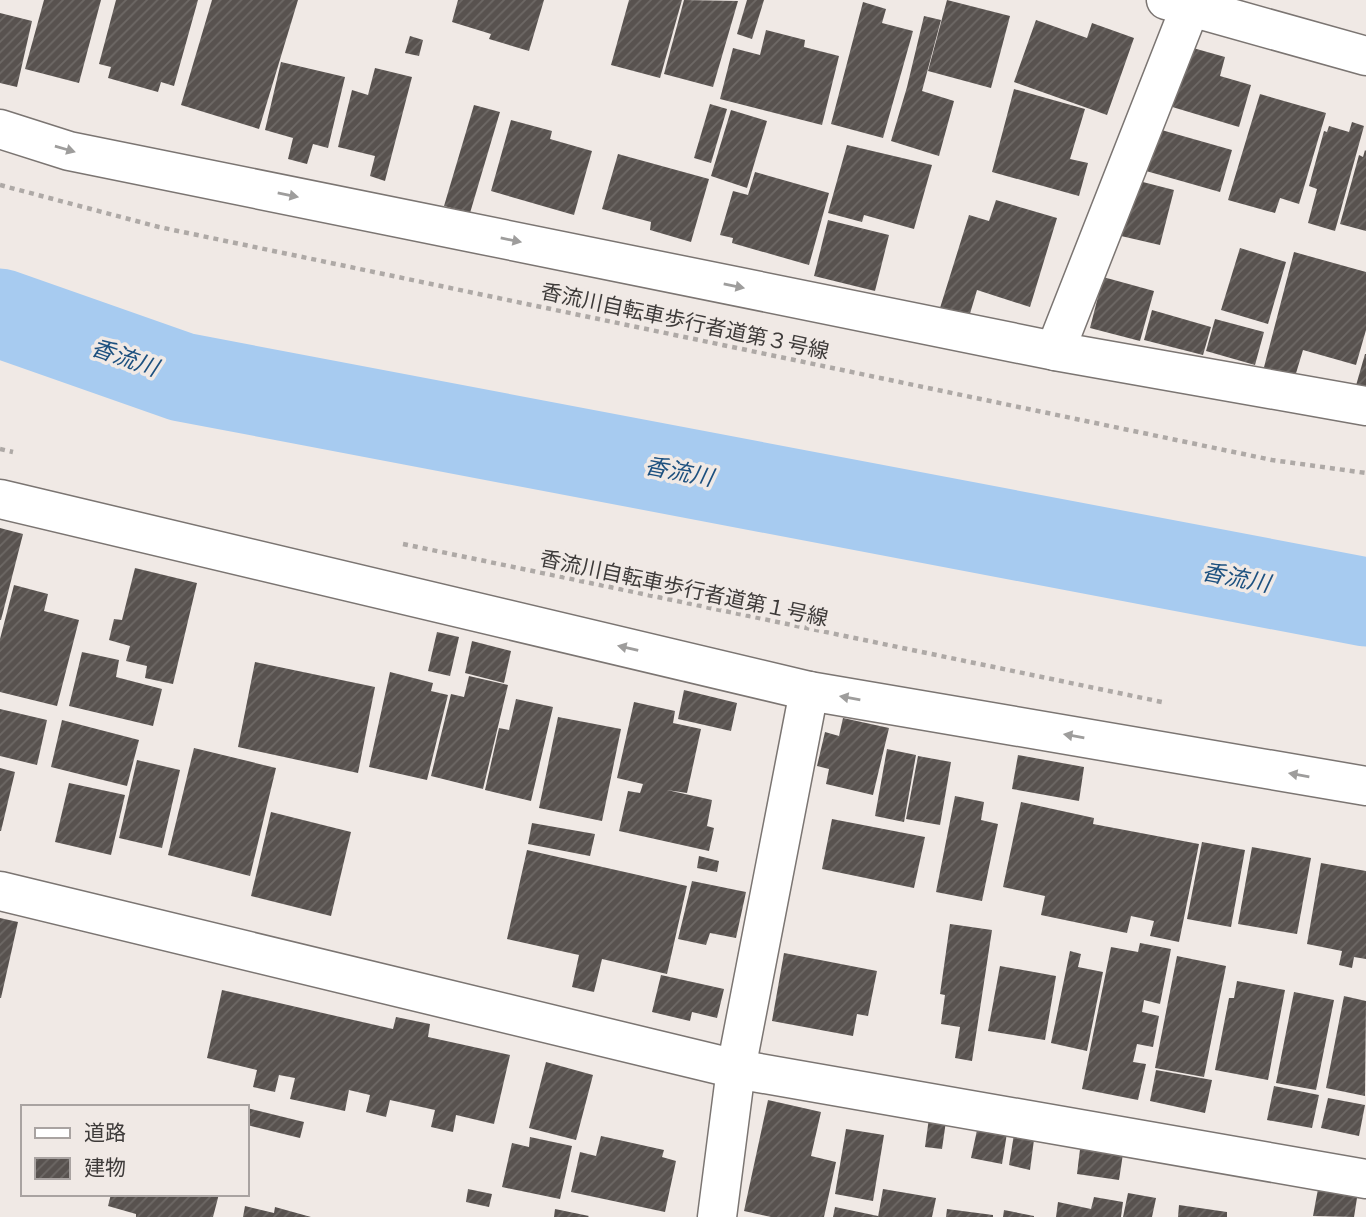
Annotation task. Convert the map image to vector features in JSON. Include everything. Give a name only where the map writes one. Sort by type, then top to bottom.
[{"type":"street","points":[[1055,351],[1183,2],[1366,56]]},
{"type":"street","points":[[0,129],[69,151],[1055,351],[1366,406]]},
{"type":"street","points":[[0,499],[809,691],[1366,786]]},
{"type":"street","points":[[717,1217],[736,1069],[809,691]]},
{"type":"street","points":[[0,891],[736,1069],[1366,1179]]},
{"type":"path","name":"香流川自転車歩行者道第３号線","points":[[0,185],[159,227],[1272,460],[1366,473]]},
{"type":"path","points":[[0,449],[13,452]]},
{"type":"path","name":"香流川自転車歩行者道第１号線","points":[[399,544],[1162,702]]},
{"type":"building","points":[[44,0],[101,0],[79,83],[25,69]]},
{"type":"building","points":[[116,0],[198,0],[174,86],[161,82],[158,92],[108,78],[111,67],[99,64]]},
{"type":"building","points":[[212,0],[298,0],[259,129],[181,105]]},
{"type":"building","points":[[458,0],[544,0],[529,51],[489,39],[491,34],[452,22]]},
{"type":"building","points":[[629,0],[682,0],[660,78],[611,65]]},
{"type":"building","points":[[684,0],[738,1],[713,87],[664,74]]},
{"type":"building","points":[[747,0],[764,0],[752,39],[737,34]]},
{"type":"building","points":[[947,0],[1010,16],[991,88],[928,71]]},
{"type":"building","points":[[863,2],[886,9],[882,23],[913,31],[883,138],[831,124]]},
{"type":"building","points":[[0,13],[32,21],[17,87],[0,83]]},
{"type":"building","points":[[924,16],[941,20],[922,91],[954,101],[939,156],[891,141]]},
{"type":"building","points":[[1036,20],[1087,38],[1092,23],[1134,38],[1107,115],[1014,82]]},
{"type":"building","points":[[766,30],[805,40],[804,47],[839,56],[822,125],[720,99],[733,48],[760,55]]},
{"type":"building","points":[[410,36],[423,40],[419,56],[405,53]]},
{"type":"building","points":[[1186,46],[1225,57],[1220,76],[1251,85],[1239,127],[1169,106]]},
{"type":"building","points":[[281,62],[345,77],[328,148],[313,144],[307,164],[288,159],[293,138],[265,130]]},
{"type":"building","points":[[375,68],[412,77],[385,181],[370,176],[375,156],[338,147],[352,90],[368,95]]},
{"type":"building","points":[[1014,89],[1085,109],[1070,159],[1088,163],[1079,196],[992,172]]},
{"type":"building","points":[[1260,94],[1326,113],[1299,204],[1280,198],[1275,213],[1228,200]]},
{"type":"building","points":[[710,104],[727,109],[711,163],[694,158]]},
{"type":"building","points":[[474,105],[500,112],[470,213],[444,206]]},
{"type":"building","points":[[731,110],[767,121],[747,188],[711,176]]},
{"type":"building","points":[[511,120],[552,131],[550,139],[592,151],[574,215],[491,191]]},
{"type":"building","points":[[1352,122],[1364,126],[1335,231],[1308,223],[1317,189],[1309,186],[1324,131],[1327,132],[1329,126],[1349,132]]},
{"type":"building","points":[[1151,127],[1232,150],[1220,192],[1139,169]]},
{"type":"building","points":[[847,145],[932,165],[914,229],[864,215],[862,222],[828,213]]},
{"type":"building","points":[[1365,150],[1366,231],[1340,224],[1359,155],[1363,157]]},
{"type":"building","points":[[618,154],[709,179],[691,242],[650,230],[651,222],[602,209]]},
{"type":"building","points":[[755,172],[829,193],[809,265],[732,243],[733,238],[720,235],[733,191],[748,195]]},
{"type":"building","points":[[1135,180],[1174,190],[1160,245],[1121,236]]},
{"type":"building","points":[[996,200],[1057,218],[1030,307],[977,290],[969,317],[940,308],[969,215],[989,221]]},
{"type":"building","points":[[828,220],[889,235],[875,291],[814,276]]},
{"type":"building","points":[[1240,248],[1286,262],[1268,324],[1221,310]]},
{"type":"building","points":[[1294,252],[1366,272],[1366,330],[1356,365],[1303,350],[1294,380],[1263,371]]},
{"type":"building","points":[[1103,277],[1154,291],[1140,341],[1090,328]]},
{"type":"building","points":[[1152,310],[1211,327],[1203,355],[1144,340]]},
{"type":"building","points":[[1215,319],[1264,332],[1255,365],[1206,351]]},
{"type":"building","points":[[1366,354],[1366,392],[1355,389]]},
{"type":"building","points":[[0,528],[23,534],[1,620],[0,620]]},
{"type":"building","points":[[135,568],[197,583],[173,684],[145,678],[147,666],[126,661],[130,646],[109,640],[114,619],[122,620]]},
{"type":"building","points":[[14,585],[48,594],[44,611],[79,620],[57,706],[0,692],[0,639]]},
{"type":"building","points":[[437,632],[459,637],[450,676],[428,671]]},
{"type":"building","points":[[472,641],[511,651],[504,683],[465,673]]},
{"type":"building","points":[[82,652],[119,660],[116,677],[162,689],[153,726],[69,706]]},
{"type":"building","points":[[255,662],[375,687],[358,773],[238,747]]},
{"type":"building","points":[[390,672],[433,683],[431,691],[448,695],[427,780],[369,767]]},
{"type":"building","points":[[469,676],[508,685],[483,789],[431,776],[451,694],[464,697]]},
{"type":"building","points":[[684,690],[737,703],[731,731],[678,719]]},
{"type":"building","points":[[516,699],[553,707],[531,801],[485,790],[499,728],[509,730]]},
{"type":"building","points":[[634,702],[675,711],[673,723],[701,729],[687,793],[667,790],[712,800],[707,826],[714,828],[709,851],[619,831],[628,791],[640,793],[643,784],[617,778]]},
{"type":"building","points":[[0,709],[47,720],[37,765],[0,756]]},
{"type":"building","points":[[558,717],[621,729],[602,821],[539,808]]},
{"type":"building","points":[[843,718],[889,728],[873,795],[826,784],[829,769],[817,766],[825,732],[839,736]]},
{"type":"building","points":[[62,720],[139,740],[127,786],[51,767]]},
{"type":"building","points":[[194,748],[276,768],[250,876],[168,855]]},
{"type":"building","points":[[887,749],[916,755],[904,822],[875,816]]},
{"type":"building","points":[[1018,755],[1084,767],[1079,801],[1012,789]]},
{"type":"building","points":[[918,756],[951,762],[940,825],[906,819]]},
{"type":"building","points":[[137,760],[180,770],[162,848],[119,838]]},
{"type":"building","points":[[0,768],[15,772],[1,831],[0,831]]},
{"type":"building","points":[[69,783],[125,795],[111,855],[55,842]]},
{"type":"building","points":[[955,796],[984,802],[981,820],[998,824],[982,901],[936,892]]},
{"type":"building","points":[[1021,802],[1094,818],[1093,824],[1199,844],[1179,942],[1150,936],[1154,921],[1131,916],[1127,933],[1041,915],[1045,896],[1003,887]]},
{"type":"building","points":[[271,812],[351,832],[331,916],[251,896]]},
{"type":"building","points":[[832,819],[925,837],[914,888],[822,869]]},
{"type":"building","points":[[532,823],[595,834],[590,856],[528,844]]},
{"type":"building","points":[[1202,842],[1245,850],[1231,927],[1187,919]]},
{"type":"building","points":[[1252,847],[1311,858],[1297,934],[1238,924]]},
{"type":"building","points":[[527,850],[687,886],[667,974],[602,959],[594,992],[572,987],[579,955],[507,939]]},
{"type":"building","points":[[699,856],[719,861],[717,872],[697,868]]},
{"type":"building","points":[[1321,863],[1366,871],[1366,959],[1354,957],[1352,968],[1339,965],[1342,951],[1307,944]]},
{"type":"building","points":[[692,881],[746,892],[736,938],[710,933],[706,945],[678,939]]},
{"type":"building","points":[[0,918],[18,922],[1,998],[0,998]]},
{"type":"building","points":[[950,924],[992,930],[972,1061],[955,1058],[960,1027],[941,1024],[945,995],[940,994]]},
{"type":"building","points":[[1140,943],[1171,949],[1160,1004],[1144,1000],[1142,1012],[1159,1016],[1153,1047],[1137,1044],[1133,1062],[1146,1064],[1138,1100],[1082,1089],[1111,947],[1138,952]]},
{"type":"building","points":[[1070,951],[1081,954],[1078,967],[1103,972],[1087,1051],[1051,1043]]},
{"type":"building","points":[[784,953],[877,971],[868,1016],[857,1014],[853,1036],[772,1021]]},
{"type":"building","points":[[1177,956],[1226,966],[1204,1077],[1155,1068]]},
{"type":"building","points":[[1000,966],[1056,976],[1045,1040],[988,1031]]},
{"type":"building","points":[[661,975],[724,989],[717,1018],[692,1012],[690,1021],[652,1012]]},
{"type":"building","points":[[1237,981],[1285,990],[1268,1080],[1215,1070],[1229,998],[1234,998]]},
{"type":"building","points":[[222,990],[393,1029],[396,1017],[430,1024],[428,1037],[510,1055],[494,1124],[456,1115],[453,1132],[431,1127],[435,1110],[390,1100],[386,1117],[366,1112],[370,1095],[349,1090],[345,1111],[290,1099],[295,1078],[279,1075],[275,1092],[253,1087],[257,1070],[207,1058]]},
{"type":"building","points":[[1294,992],[1334,1000],[1316,1090],[1276,1083]]},
{"type":"building","points":[[1344,996],[1366,1001],[1365,1096],[1326,1088]]},
{"type":"building","points":[[546,1062],[593,1075],[576,1140],[529,1128]]},
{"type":"building","points":[[1156,1070],[1212,1080],[1205,1113],[1150,1101]]},
{"type":"building","points":[[1274,1086],[1319,1095],[1312,1128],[1267,1120]]},
{"type":"building","points":[[1328,1098],[1365,1105],[1359,1136],[1321,1128]]},
{"type":"building","points":[[768,1100],[821,1112],[811,1156],[836,1162],[824,1217],[771,1217],[744,1211]]},
{"type":"building","points":[[248,1108],[304,1122],[300,1138],[248,1125]]},
{"type":"building","points":[[929,1118],[946,1121],[942,1149],[925,1147]]},
{"type":"building","points":[[979,1121],[1008,1127],[1002,1164],[971,1158]]},
{"type":"building","points":[[1015,1128],[1035,1132],[1030,1170],[1009,1165]]},
{"type":"building","points":[[846,1129],[884,1135],[873,1201],[835,1194]]},
{"type":"building","points":[[601,1136],[664,1150],[662,1157],[676,1161],[665,1212],[571,1192],[580,1152],[596,1156]]},
{"type":"building","points":[[530,1137],[572,1146],[560,1199],[502,1187],[512,1143],[529,1147]]},
{"type":"building","points":[[1081,1141],[1124,1147],[1119,1180],[1077,1174]]},
{"type":"building","points":[[1320,1178],[1359,1185],[1354,1217],[1313,1216]]},
{"type":"building","points":[[468,1189],[492,1194],[489,1207],[466,1202]]},
{"type":"building","points":[[883,1189],[936,1198],[932,1217],[878,1217]]},
{"type":"building","points":[[1128,1193],[1156,1198],[1152,1217],[1123,1217]]},
{"type":"building","points":[[110,1196],[218,1196],[213,1217],[136,1217],[136,1214],[108,1206]]},
{"type":"building","points":[[1094,1197],[1123,1202],[1121,1217],[1056,1217],[1058,1202],[1091,1209]]},
{"type":"building","points":[[1179,1205],[1227,1212],[1227,1217],[1178,1217]]},
{"type":"building","points":[[245,1206],[274,1213],[275,1207],[311,1217],[243,1217]]},
{"type":"building","points":[[835,1207],[878,1216],[878,1217],[833,1217]]},
{"type":"building","points":[[555,1209],[589,1216],[554,1217]]},
{"type":"building","points":[[947,1209],[993,1215],[993,1217],[946,1217]]},
{"type":"building","points":[[1004,1210],[1034,1216],[1034,1217],[1003,1217]]},
{"type":"waterway","name":"香流川","points":[[0,313],[182,377],[1366,602]]}]
